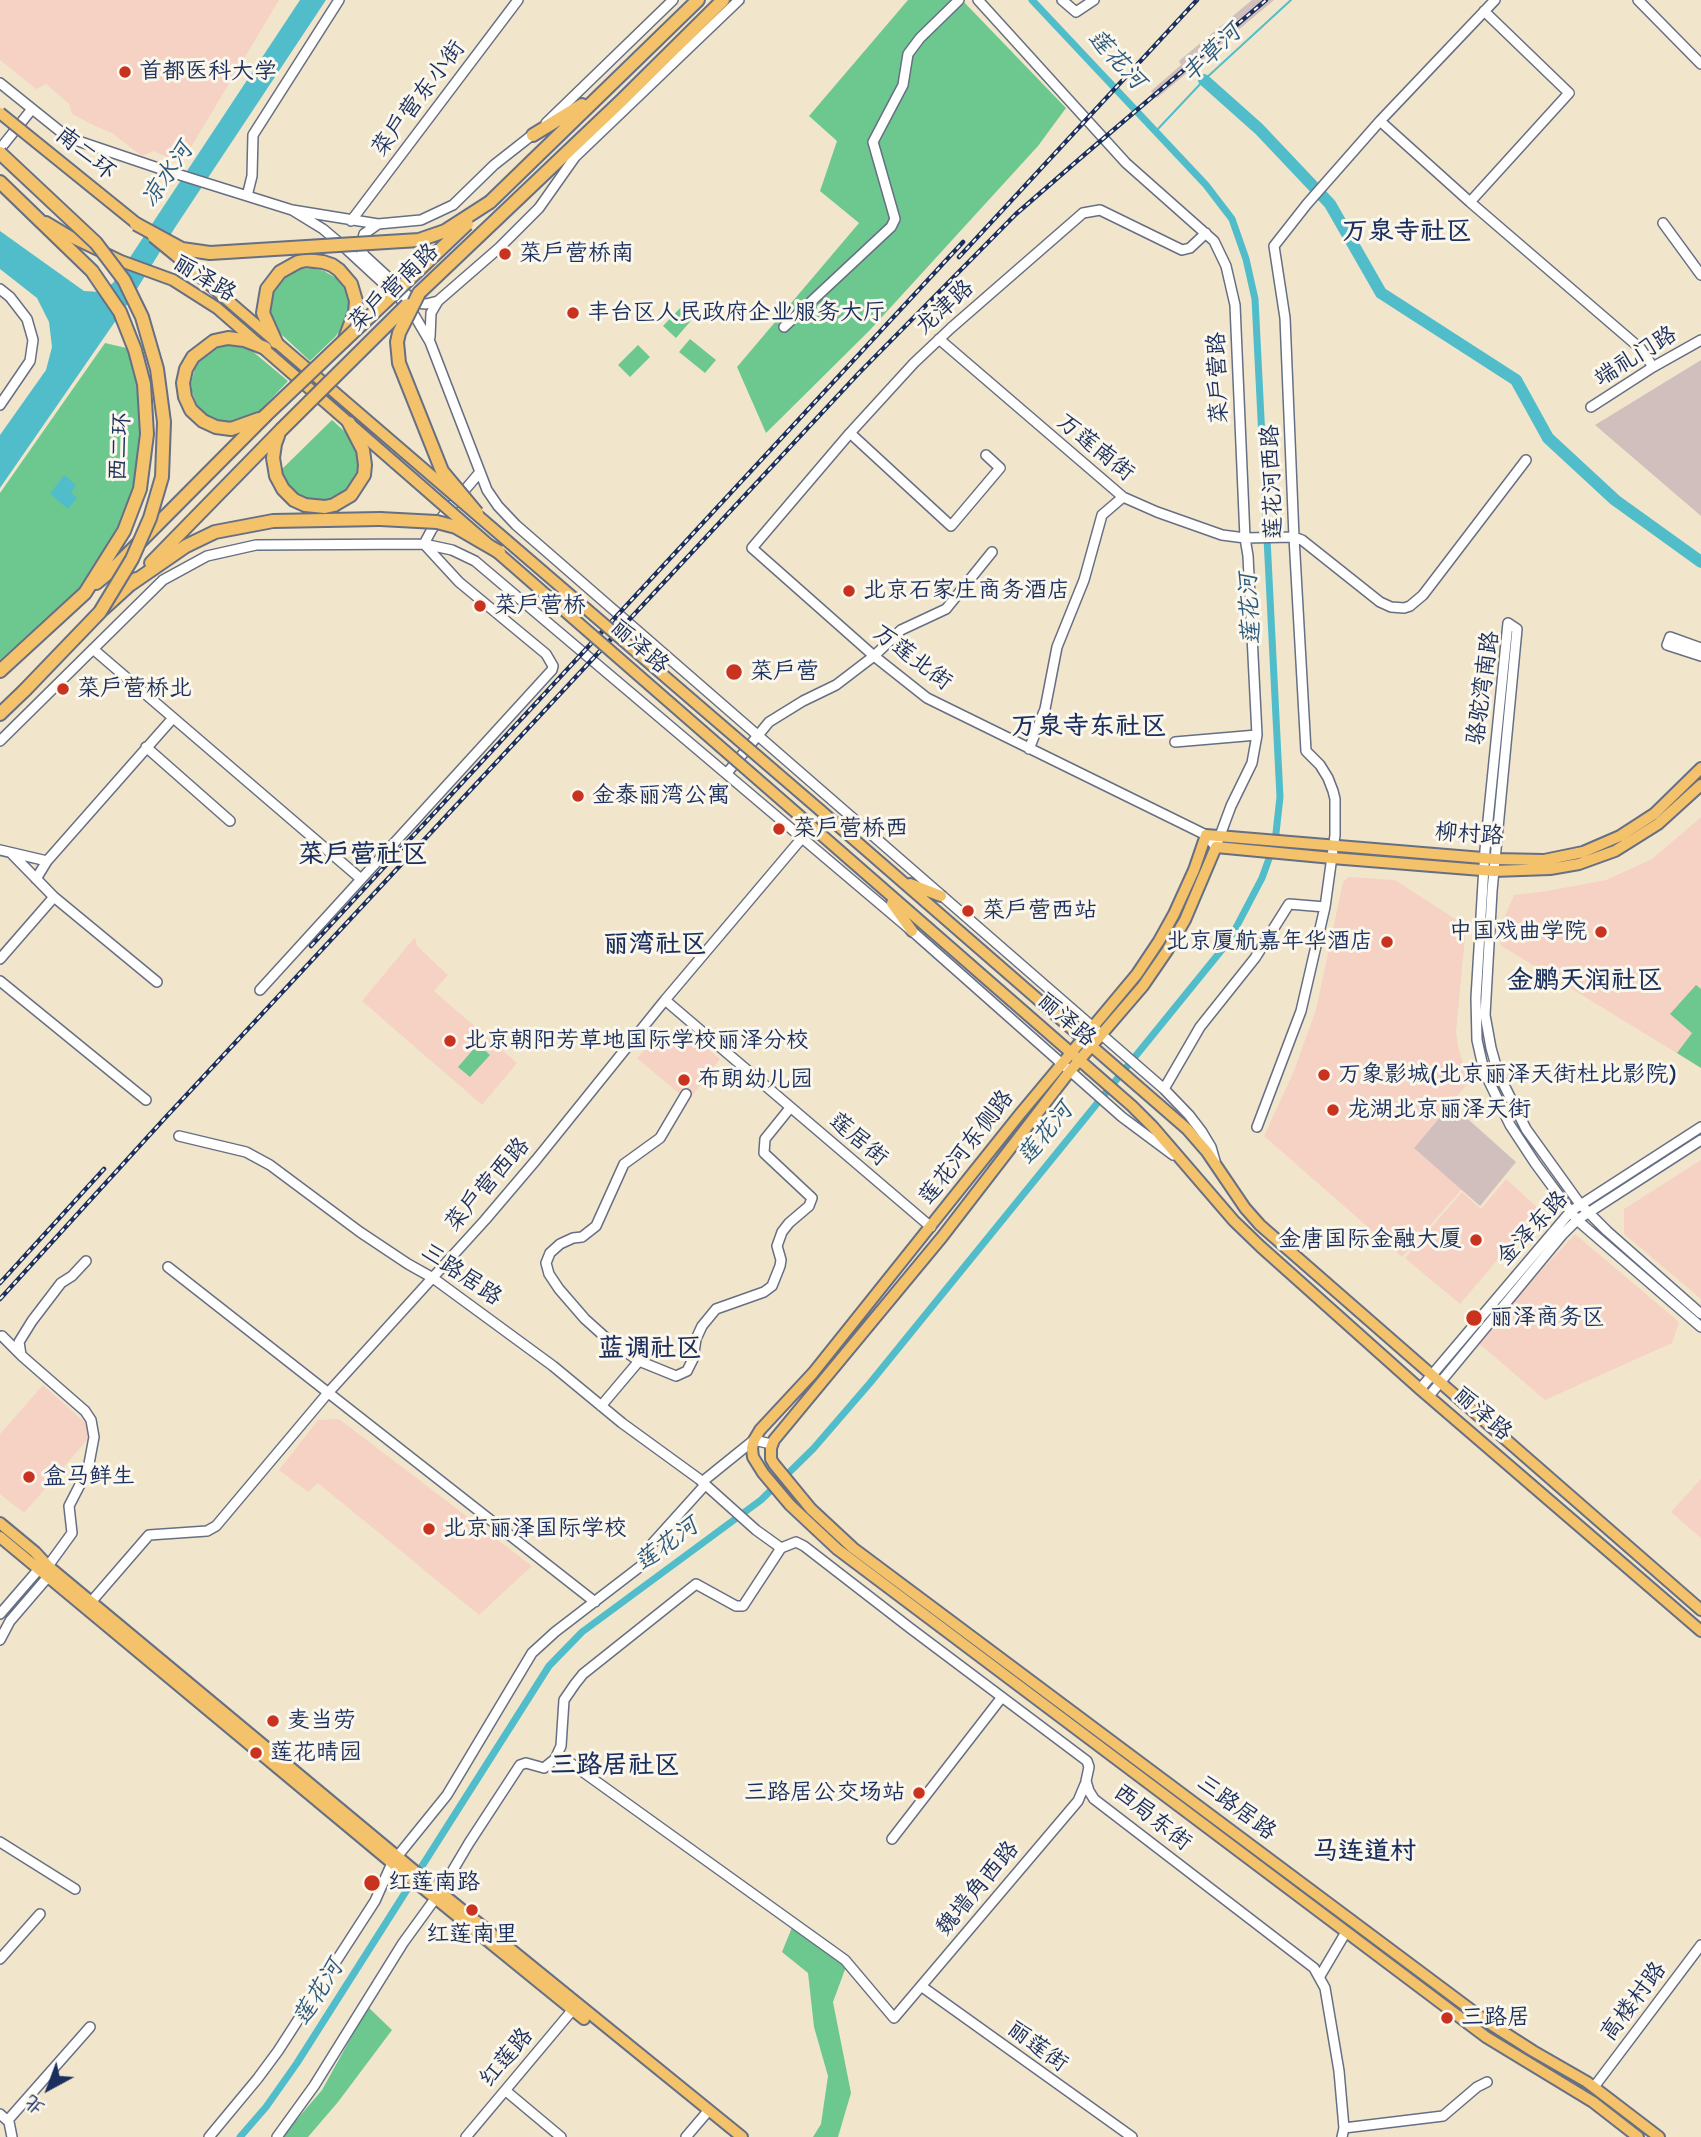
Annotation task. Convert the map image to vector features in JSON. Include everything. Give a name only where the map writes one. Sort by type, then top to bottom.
[{"type":"highway","points":[[85,593],[113,569],[265,416],[491,202],[698,0]]},
{"type":"highway","name":"菜户营南路","points":[[100,612],[131,584],[419,293],[723,0]]},
{"type":"highway","points":[[533,135],[600,94]]},
{"type":"highway","points":[[575,157],[621,101]]},
{"type":"highway","name":"西二环","points":[[0,151],[96,243],[116,267],[132,293],[157,369],[164,422],[162,477],[132,559],[100,612],[0,714]]},
{"type":"highway","points":[[0,182],[32,213]]},
{"type":"highway","points":[[136,223],[182,249],[210,253],[406,241],[435,236],[491,202]]},
{"type":"highway","name":"西二环","points":[[0,671],[85,593],[124,531],[140,489],[147,434],[144,384],[135,350],[120,312],[92,271],[32,213]]},
{"type":"highway","points":[[265,416],[231,429],[216,427],[202,421],[191,410],[183,383],[186,369],[193,357],[214,341],[228,338],[270,345],[263,313],[265,296],[271,282],[288,266],[306,260],[323,262],[332,265],[346,278],[356,301],[352,322],[344,341]]},
{"type":"highway","points":[[419,293],[399,332],[399,363],[442,471],[477,513]]},
{"type":"highway","points":[[281,430],[273,458],[276,476],[283,489],[294,500],[316,508],[334,505],[351,495],[364,475],[363,450],[349,423]]},
{"type":"highway","points":[[131,584],[186,546],[215,533],[273,521],[380,519],[437,522],[456,527],[499,552]]},
{"type":"main road","name":"南二环","points":[[0,113],[175,256]]},
{"type":"main road","name":"丽泽路","points":[[32,213],[83,243],[121,261],[173,280],[217,308],[270,345],[477,513],[1145,1090],[1187,1129],[1260,1225],[1701,1610]]},
{"type":"main road","name":"丽泽路","points":[[175,256],[349,423],[1132,1106],[1234,1221],[1261,1247],[1701,1631]]},
{"type":"main road","name":"柳村路","points":[[1206,835],[1258,852],[1332,858],[1489,864],[1544,860],[1606,844],[1634,828],[1654,814],[1701,768]]},
{"type":"main road","name":"柳村路","points":[[1218,841],[1260,839],[1334,844],[1532,871],[1562,868],[1609,854],[1631,843],[1658,824],[1701,785]]},
{"type":"main road","name":"莲花河东侧路","points":[[754,1440],[760,1430],[813,1373],[931,1227],[1076,1056],[1093,1046],[1159,941],[1184,892],[1206,835]]},
{"type":"main road","name":"莲花河东侧路","points":[[1101,1034],[1132,1000],[1167,951],[1185,920],[1218,841]]},
{"type":"main road","points":[[901,881],[941,896]]},
{"type":"main road","points":[[880,887],[912,931]]},
{"type":"main road","name":"莲花河东侧路","points":[[771,1444],[942,1237],[1066,1068]]},
{"type":"main road","name":"三路居路","points":[[754,1440],[753,1457],[763,1473],[790,1505],[837,1549],[1486,2037],[1586,2097],[1638,2137]]},
{"type":"main road","name":"三路居路","points":[[771,1444],[771,1459],[774,1464],[817,1517],[853,1548],[1475,2013],[1514,2040],[1587,2082],[1659,2137]]},
{"type":"main road","points":[[0,1523],[35,1552],[45,1571],[91,1602],[394,1859]]},
{"type":"main road","points":[[0,1537],[45,1571],[575,2007],[741,2137]]},
{"type":"main road","points":[[707,2112],[731,2137]]},
{"type":"street","points":[[247,196],[252,176],[253,135],[339,0]]},
{"type":"street","name":"菜户营东小街","points":[[351,221],[518,0]]},
{"type":"street","name":"菜户营南路","points":[[292,210],[377,224],[421,220],[453,205],[494,165],[533,135],[673,0]]},
{"type":"street","name":"菜户营南路","points":[[438,301],[499,248],[539,208],[575,157],[739,0]]},
{"type":"street","points":[[784,327],[891,228],[895,219],[873,142],[903,85],[908,54],[958,0]]},
{"type":"street","name":"菜户营路","points":[[978,0],[1126,163],[1206,233],[1219,249],[1226,266],[1235,305],[1257,734],[1252,763],[1218,841]]},
{"type":"street","points":[[1062,0],[1076,12],[1094,0]]},
{"type":"street","name":"莲花河西路","points":[[1258,1127],[1301,1011],[1325,906],[1334,844],[1335,799],[1328,778],[1306,751],[1289,536],[1285,318],[1274,246],[1380,121],[1495,0]]},
{"type":"street","points":[[1637,0],[1701,64]]},
{"type":"street","points":[[1470,202],[1569,93],[1484,11]]},
{"type":"street","points":[[0,83],[61,132],[78,141],[292,210]]},
{"type":"street","points":[[0,151],[32,108]]},
{"type":"street","points":[[1380,121],[1641,349],[1653,367]]},
{"type":"street","name":"丽泽路","points":[[292,210],[323,229],[410,308],[430,342],[487,490],[516,525],[1164,1089],[1202,1132],[1211,1147],[1217,1166]]},
{"type":"street","name":"龙津路","points":[[752,548],[850,433],[939,339],[1083,213],[1100,210],[1182,250],[1190,248],[1206,233]]},
{"type":"street","points":[[1663,223],[1701,275]]},
{"type":"street","points":[[377,224],[364,234],[360,249],[365,256],[416,303],[438,301]]},
{"type":"street","points":[[0,292],[20,313],[31,332],[33,351],[30,361],[0,405]]},
{"type":"street","points":[[430,342],[431,313],[438,301]]},
{"type":"street","points":[[0,397],[25,360],[31,332]]},
{"type":"street","name":"万莲南街","points":[[939,339],[1123,497],[1222,535],[1249,538],[1289,536]]},
{"type":"street","name":"端礼门路","points":[[1591,407],[1701,340]]},
{"type":"street","points":[[850,433],[951,526],[1000,468],[986,455]]},
{"type":"street","points":[[1289,536],[1312,546],[1380,602],[1391,607],[1404,608],[1423,595],[1526,460]]},
{"type":"street","points":[[260,990],[553,668],[546,653],[459,582],[425,544],[432,529],[480,472]]},
{"type":"street","points":[[1029,749],[1045,709],[1057,647],[1084,580],[1102,515],[1123,497]]},
{"type":"street","name":"丽泽路","points":[[0,741],[163,580],[207,556],[256,545],[425,544],[452,550],[475,561],[912,931],[1122,1117],[1184,1163]]},
{"type":"street","name":"万莲北街","points":[[752,548],[874,656],[927,698],[1206,835]]},
{"type":"street","points":[[726,773],[769,722],[836,685],[874,656],[901,630],[946,609],[992,552]]},
{"type":"street","name":"骆驼湾南路","points":[[1701,1314],[1580,1204],[1526,1129],[1498,1073],[1491,1048],[1485,1015],[1489,864],[1517,629],[1508,623],[1475,1022],[1484,1071],[1510,1125],[1577,1220],[1701,1327]]},
{"type":"street","points":[[1701,648],[1670,637],[1667,645],[1701,656]]},
{"type":"street","points":[[93,649],[361,879]]},
{"type":"street","points":[[36,878],[47,861],[173,718]]},
{"type":"street","points":[[1175,742],[1257,734]]},
{"type":"street","points":[[146,747],[230,821]]},
{"type":"street","name":"菜户营西路","points":[[91,1602],[149,1535],[207,1531],[216,1526],[327,1394],[537,1160],[665,1000],[802,838]]},
{"type":"street","points":[[0,850],[47,861]]},
{"type":"street","points":[[11,853],[54,897],[157,982]]},
{"type":"street","points":[[0,959],[54,897]]},
{"type":"street","points":[[1164,1089],[1200,1027],[1255,958],[1289,904],[1325,906]]},
{"type":"street","points":[[0,981],[146,1100]]},
{"type":"street","name":"莲居街","points":[[665,1000],[931,1227]]},
{"type":"street","points":[[686,1094],[660,1138],[624,1164],[596,1226],[582,1237],[561,1244],[550,1253],[546,1263],[549,1274],[559,1289],[605,1337],[639,1361],[676,1376],[687,1371],[693,1359],[699,1332],[716,1309],[764,1292],[772,1286],[780,1266],[778,1247],[782,1232],[809,1206],[812,1198],[764,1153],[765,1139],[790,1108]]},
{"type":"street","name":"金泽东路","points":[[1436,1379],[1571,1211],[1701,1127]]},
{"type":"street","name":"三路居路","points":[[179,1136],[246,1152],[260,1158],[360,1232],[433,1278],[563,1374],[781,1548]]},
{"type":"street","name":"金泽东路","points":[[1425,1392],[1577,1220],[1701,1140]]},
{"type":"street","points":[[22,1356],[19,1342],[32,1321],[61,1283],[86,1261]]},
{"type":"street","points":[[168,1267],[595,1602]]},
{"type":"street","points":[[0,1640],[10,1621],[72,1533],[69,1506],[88,1469],[94,1437],[85,1411],[2,1336]]},
{"type":"street","points":[[601,1406],[639,1361]]},
{"type":"street","points":[[209,2137],[278,2051],[375,1901],[394,1859],[447,1795],[532,1653],[650,1559],[651,1545],[704,1484],[754,1440],[771,1444]]},
{"type":"street","name":"西局东街","points":[[781,1548],[794,1543],[802,1544],[1087,1761],[1089,1767],[1086,1781],[1088,1791],[1094,1799],[1309,1962],[1320,1976]]},
{"type":"street","points":[[277,2137],[314,2086],[435,1892],[520,1765],[526,1763],[544,1768],[558,1754],[565,1700],[583,1674],[696,1584],[736,1606],[743,1606],[781,1548]]},
{"type":"street","points":[[0,1614],[45,1571]]},
{"type":"street","points":[[892,1839],[1002,1697]]},
{"type":"street","name":"魏墙角西路","points":[[558,1754],[845,1960],[894,2018],[1078,1801],[1086,1781]]},
{"type":"street","points":[[0,1842],[75,1889]]},
{"type":"street","points":[[0,1959],[40,1914]]},
{"type":"street","points":[[1346,1932],[1320,1976],[1325,1989],[1339,2071],[1343,2132],[1443,2116],[1486,2082]]},
{"type":"street","name":"高楼村路","points":[[1597,2083],[1701,1945]]},
{"type":"street","name":"丽莲街","points":[[921,1986],[1132,2137]]},
{"type":"street","name":"红莲路","points":[[466,2137],[575,2007]]},
{"type":"street","points":[[12,2137],[4,2117],[90,2027]]},
{"type":"street","points":[[506,2091],[561,2137]]},
{"type":"street","points":[[686,2137],[707,2112]]},
{"type":"shaded area","name":"首都医科大学","points":[[0,0],[279,0],[181,164],[154,151],[142,156],[112,133],[72,114],[69,104],[46,84],[36,89],[0,60]]},
{"type":"shaded area","points":[[1252,0],[1274,0],[1157,98],[1151,91],[1181,65],[1179,61]]},
{"type":"shaded area","points":[[1701,360],[1701,516],[1595,425]]},
{"type":"shaded area","name":"中国戏曲学院","points":[[1701,817],[1701,1068],[1500,945],[1504,918],[1514,895],[1606,880],[1652,859]]},
{"type":"shaded area","points":[[1349,877],[1395,880],[1466,926],[1456,1032],[1469,1082],[1414,1148],[1462,1189],[1402,1257],[1264,1136],[1293,1073],[1316,1010],[1343,882]]},
{"type":"shaded area","name":"北京朝阳芳草地国际学校丽泽分校","points":[[415,937],[417,946],[448,975],[434,991],[517,1063],[482,1105],[362,1001]]},
{"type":"shaded area","name":"布朗幼儿园","points":[[684,1029],[720,1059],[688,1101],[637,1058],[660,1034]]},
{"type":"shaded area","points":[[1451,1104],[1516,1162],[1480,1206],[1414,1148]]},
{"type":"shaded area","points":[[1701,1160],[1701,1299],[1624,1234],[1624,1209]]},
{"type":"shaded area","name":"金唐国际金融大厦","points":[[1506,1179],[1540,1210],[1460,1304],[1405,1258],[1462,1192],[1481,1209]]},
{"type":"shaded area","points":[[1575,1234],[1679,1322],[1672,1343],[1545,1400],[1476,1341]]},
{"type":"shaded area","points":[[43,1385],[90,1427],[88,1439],[24,1513],[0,1494],[0,1434]]},
{"type":"shaded area","name":"北京丽泽国际学校","points":[[339,1419],[532,1566],[479,1615],[318,1483],[308,1492],[279,1470],[318,1420]]},
{"type":"shaded area","points":[[1701,1479],[1701,1538],[1671,1512]]},
{"type":"green space","points":[[908,0],[962,0],[1066,108],[1038,146],[870,330],[766,433],[737,367],[859,223],[820,191],[837,141],[809,116]]},
{"type":"green space","points":[[311,268],[336,278],[344,288],[349,312],[345,324],[335,337],[310,361],[282,335],[274,324],[270,311],[276,285],[286,275],[298,269]]},
{"type":"green space","points":[[683,305],[695,316],[676,338],[663,326]]},
{"type":"green space","points":[[690,339],[716,360],[705,373],[679,352]]},
{"type":"green space","points":[[105,343],[135,350],[147,434],[140,489],[85,593],[0,665],[0,493]]},
{"type":"green space","points":[[226,345],[251,350],[288,381],[259,412],[241,421],[228,423],[209,417],[198,407],[191,383],[199,362],[211,351]]},
{"type":"green space","points":[[638,345],[650,357],[630,377],[618,365]]},
{"type":"green space","points":[[332,420],[353,439],[361,462],[357,476],[340,496],[327,501],[300,497],[291,489],[281,470]]},
{"type":"green space","points":[[1696,985],[1701,989],[1701,1068],[1677,1053],[1692,1033],[1670,1014]]},
{"type":"green space","points":[[478,1044],[490,1055],[470,1077],[458,1067]]},
{"type":"green space","points":[[793,1925],[847,1964],[833,2002],[851,2093],[838,2137],[813,2137],[821,2124],[828,2076],[814,2027],[808,1973],[782,1952]]},
{"type":"green space","points":[[368,2007],[392,2030],[308,2137],[282,2137],[322,2090]]},
{"type":"water","points":[[300,0],[326,0],[130,300],[0,488],[0,435],[46,370],[52,347],[49,322],[37,298],[0,269],[0,231],[84,291],[101,292],[113,283]]},
{"type":"water","points":[[64,475],[76,485],[71,492],[77,498],[68,509],[50,494]]},
{"type":"waterway","name":"莲花河","points":[[240,2137],[266,2107],[297,2063],[549,1666],[582,1632],[761,1500],[813,1449],[870,1383],[1229,941],[1262,878],[1275,842],[1280,797],[1255,299],[1246,259],[1232,219],[1206,185],[1032,0]]},
{"type":"waterway","name":"丰草河","points":[[1156,131],[1204,80],[1291,0]]},
{"type":"waterway","points":[[1204,80],[1259,129],[1330,204],[1381,293],[1516,380],[1548,438],[1615,500],[1701,562]]},
{"type":"railway","points":[[959,257],[1197,0]]},
{"type":"railway","points":[[0,1299],[165,1118],[858,374],[1016,214],[1266,0]]},
{"type":"railway","points":[[311,946],[963,242]]},
{"type":"railway","points":[[0,1283],[104,1169]]},
{"type":"place","name":"首都医科大学","points":[[125,72]]},
{"type":"place","name":"菜户营桥南","points":[[505,254]]},
{"type":"place","name":"丰台区人民政府企业服务大厅","points":[[573,313]]},
{"type":"place","name":"北京石家庄商务酒店","points":[[849,591]]},
{"type":"place","name":"菜户营桥","points":[[480,606]]},
{"type":"place","name":"菜户营","points":[[734,672]]},
{"type":"place","name":"菜户营桥北","points":[[63,689]]},
{"type":"place","name":"金泰丽湾公寓","points":[[578,796]]},
{"type":"place","name":"菜户营桥西","points":[[779,829]]},
{"type":"place","name":"菜户营西站","points":[[968,911]]},
{"type":"place","name":"中国戏曲学院","points":[[1601,932]]},
{"type":"place","name":"北京厦航嘉年华酒店","points":[[1387,942]]},
{"type":"place","name":"北京朝阳芳草地国际学校丽泽分校","points":[[450,1041]]},
{"type":"place","name":"万象影城(北京丽泽天街杜比影院)","points":[[1324,1075]]},
{"type":"place","name":"布朗幼儿园","points":[[684,1080]]},
{"type":"place","name":"龙湖北京丽泽天街","points":[[1333,1110]]},
{"type":"place","name":"金唐国际金融大厦","points":[[1476,1240]]},
{"type":"place","name":"丽泽商务区","points":[[1474,1318]]},
{"type":"place","name":"盒马鲜生","points":[[29,1477]]},
{"type":"place","name":"北京丽泽国际学校","points":[[429,1529]]},
{"type":"place","name":"麦当劳","points":[[273,1721]]},
{"type":"place","name":"莲花晴园","points":[[256,1753]]},
{"type":"place","name":"三路居公交场站","points":[[919,1793]]},
{"type":"place","name":"红莲南路","points":[[372,1883]]},
{"type":"place","name":"红莲南里","points":[[472,1910]]},
{"type":"place","name":"三路居","points":[[1447,2018]]},
{"type":"district","name":"万泉寺社区","points":[[1407,232]]},
{"type":"district","name":"万泉寺东社区","points":[[1089,727]]},
{"type":"district","name":"菜户营社区","points":[[363,855]]},
{"type":"district","name":"丽湾社区","points":[[655,945]]},
{"type":"district","name":"金鹏天润社区","points":[[1585,981]]},
{"type":"district","name":"蓝调社区","points":[[650,1349]]},
{"type":"district","name":"三路居社区","points":[[615,1766]]},
{"type":"district","name":"马连道村","points":[[1364,1852]]},
{"type":"water label","name":"凉水河","points":[[168,175]]}]
